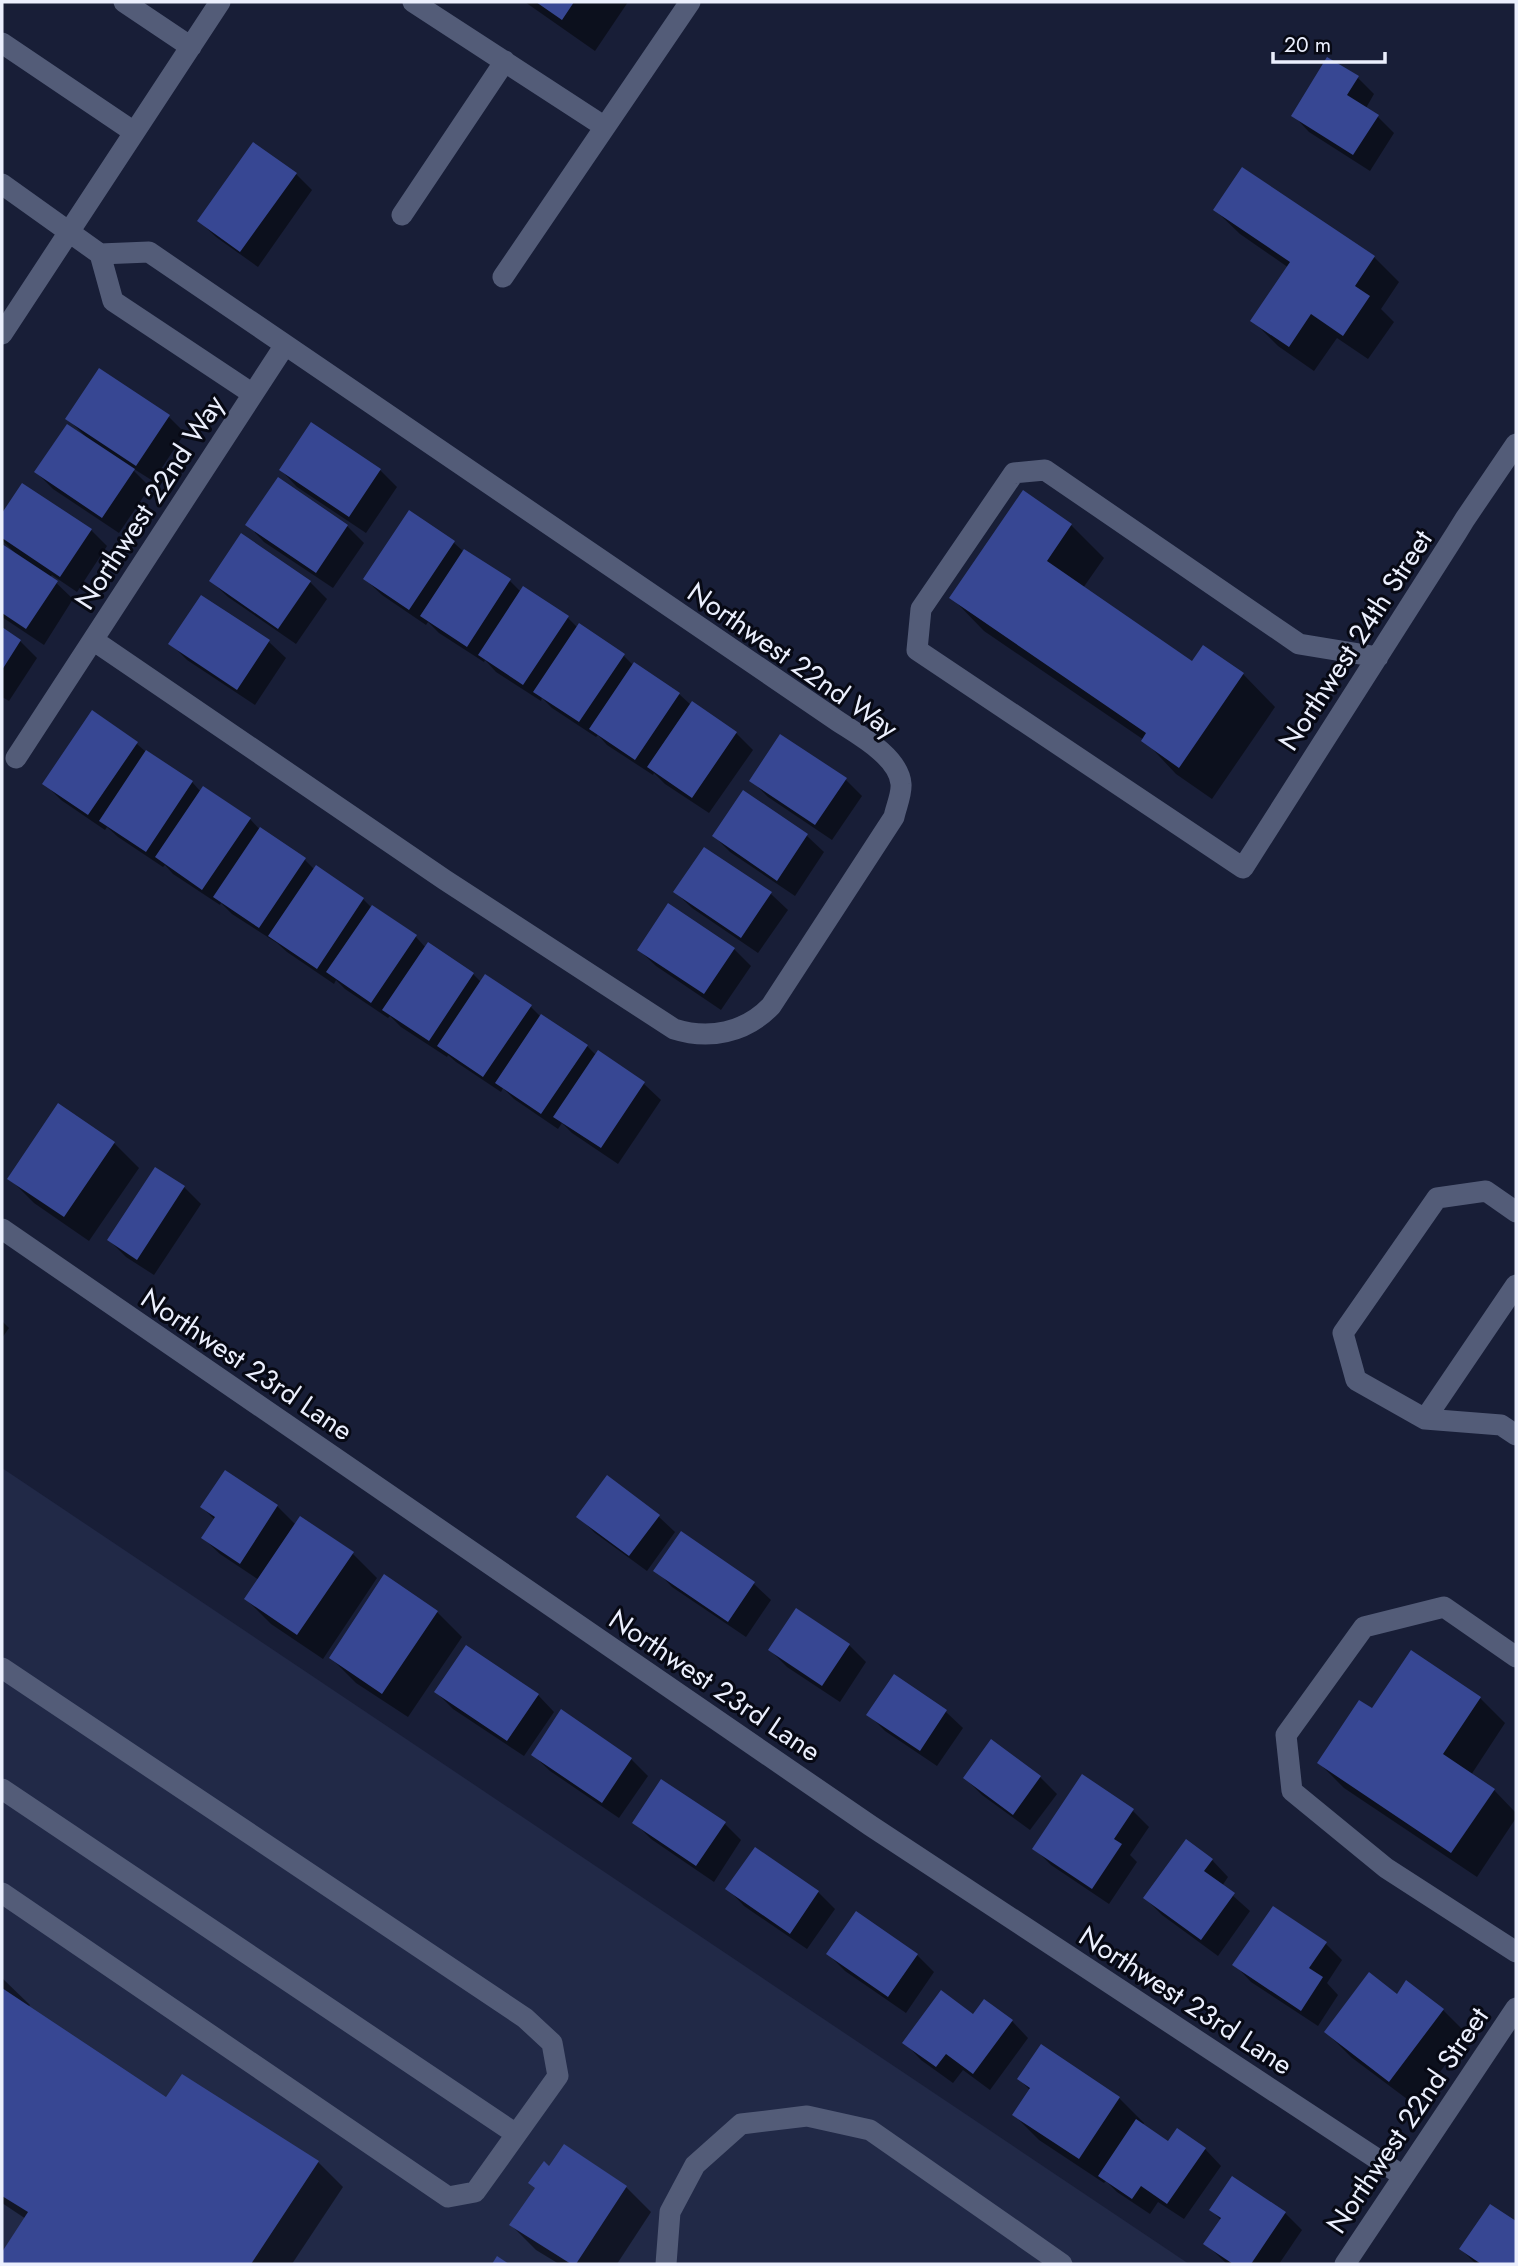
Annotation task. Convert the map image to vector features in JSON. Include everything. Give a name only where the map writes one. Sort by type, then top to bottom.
[{"type":"street","points":[[124,2],[191,47]]},
{"type":"street","points":[[2,334],[220,2]]},
{"type":"street","points":[[413,2],[605,127]]},
{"type":"street","points":[[503,277],[690,2]]},
{"type":"street","points":[[2,43],[134,132]]},
{"type":"street","points":[[402,215],[505,61]]},
{"type":"street","points":[[2,184],[100,254]]},
{"type":"street","name":"Northwest 22nd Way","points":[[93,640],[445,880],[674,1029],[684,1032],[702,1035],[729,1032],[758,1020],[771,1006],[889,826],[894,817],[901,783],[883,752],[149,253],[100,254],[113,301],[253,394]]},
{"type":"street","name":"Northwest 22nd Way","points":[[16,758],[285,345]]},
{"type":"street","name":"Northwest 24th Street","points":[[1378,657],[1299,644],[1045,470],[1014,473],[921,609],[917,650],[1243,868],[1378,657],[1465,519],[1516,444]]},
{"type":"street","points":[[1516,1212],[1486,1191],[1437,1198],[1343,1333],[1356,1380],[1424,1419],[1502,1425],[1516,1435]]},
{"type":"street","name":"Northwest 23rd Lane","points":[[2,1230],[871,1826],[1403,2176]]},
{"type":"street","points":[[1424,1419],[1516,1285]]},
{"type":"street","points":[[1516,1657],[1444,1607],[1364,1628],[1286,1735],[1292,1791],[1386,1868],[1516,1952]]},
{"type":"street","points":[[2,1668],[525,2018],[552,2043],[558,2076],[475,2192],[448,2197],[2,1893]]},
{"type":"street","points":[[2,1789],[516,2134]]},
{"type":"street","name":"Northwest 22nd Street","points":[[1345,2264],[1516,2007]]},
{"type":"street","points":[[666,2264],[670,2212],[695,2165],[741,2124],[807,2116],[870,2130],[1062,2264]]},
{"type":"shaded area","points":[[2,1468],[1189,2264],[2,2264]]},
{"type":"building","points":[[536,2],[574,2],[562,20]]},
{"type":"building","points":[[1327,57],[1359,76],[1347,95],[1379,115],[1353,155],[1291,116]]},
{"type":"building","points":[[253,142],[297,173],[240,252],[197,221]]},
{"type":"building","points":[[1242,167],[1375,256],[1355,286],[1370,296],[1343,336],[1311,314],[1289,347],[1250,321],[1290,262],[1213,210]]},
{"type":"building","points":[[99,368],[170,415],[136,466],[65,419]]},
{"type":"building","points":[[311,422],[381,469],[349,517],[279,470]]},
{"type":"building","points":[[67,424],[135,469],[102,518],[34,472]]},
{"type":"building","points":[[278,477],[348,525],[316,573],[245,525]]},
{"type":"building","points":[[22,483],[92,529],[60,577],[2,538],[2,513]]},
{"type":"building","points":[[1023,490],[1072,524],[1047,561],[1192,661],[1203,645],[1244,673],[1179,768],[1141,741],[1146,733],[949,598]]},
{"type":"building","points":[[409,510],[455,541],[409,610],[363,579]]},
{"type":"building","points":[[241,533],[311,581],[278,629],[209,581]]},
{"type":"building","points":[[2,544],[58,581],[26,629],[2,613]]},
{"type":"building","points":[[464,549],[511,579],[467,647],[420,616]]},
{"type":"building","points":[[523,586],[569,616],[523,685],[478,655]]},
{"type":"building","points":[[201,595],[270,640],[237,690],[168,644]]},
{"type":"building","points":[[579,623],[625,654],[579,722],[533,692]]},
{"type":"building","points":[[2,627],[21,640],[2,670]]},
{"type":"building","points":[[634,662],[680,693],[635,760],[589,729]]},
{"type":"building","points":[[692,701],[737,732],[692,798],[647,767]]},
{"type":"building","points":[[92,710],[138,742],[88,815],[42,784]]},
{"type":"building","points":[[780,734],[847,778],[815,825],[749,781]]},
{"type":"building","points":[[146,750],[193,781],[146,852],[99,821]]},
{"type":"building","points":[[203,786],[251,818],[202,890],[155,857]]},
{"type":"building","points":[[743,790],[808,834],[777,881],[712,836]]},
{"type":"building","points":[[260,827],[306,858],[259,928],[213,897]]},
{"type":"building","points":[[704,847],[772,892],[741,938],[673,892]]},
{"type":"building","points":[[316,865],[364,898],[317,969],[268,936]]},
{"type":"building","points":[[668,903],[735,948],[704,994],[637,950]]},
{"type":"building","points":[[372,905],[417,935],[371,1003],[326,972]]},
{"type":"building","points":[[428,942],[474,973],[429,1041],[382,1010]]},
{"type":"building","points":[[485,974],[532,1005],[483,1077],[437,1046]]},
{"type":"building","points":[[541,1014],[588,1045],[541,1114],[495,1083]]},
{"type":"building","points":[[598,1050],[645,1082],[601,1148],[553,1117]]},
{"type":"building","points":[[58,1103],[115,1142],[64,1217],[7,1179]]},
{"type":"building","points":[[155,1167],[185,1186],[137,1260],[107,1240]]},
{"type":"building","points":[[225,1470],[278,1505],[240,1564],[201,1538],[215,1517],[200,1507]]},
{"type":"building","points":[[607,1475],[660,1515],[629,1556],[576,1517]]},
{"type":"building","points":[[300,1516],[354,1552],[297,1635],[244,1599]]},
{"type":"building","points":[[681,1531],[755,1582],[728,1622],[653,1571]]},
{"type":"building","points":[[384,1574],[438,1611],[382,1694],[329,1658]]},
{"type":"building","points":[[796,1608],[850,1644],[822,1686],[768,1650]]},
{"type":"building","points":[[466,1645],[539,1694],[507,1741],[434,1692]]},
{"type":"building","points":[[1411,1650],[1481,1697],[1443,1754],[1495,1789],[1451,1853],[1317,1763],[1359,1700],[1372,1708]]},
{"type":"building","points":[[894,1674],[947,1710],[920,1751],[866,1715]]},
{"type":"building","points":[[561,1709],[632,1758],[602,1803],[531,1755]]},
{"type":"building","points":[[991,1739],[1041,1776],[1013,1815],[963,1778]]},
{"type":"building","points":[[1082,1774],[1134,1809],[1114,1839],[1122,1844],[1092,1889],[1032,1849]]},
{"type":"building","points":[[661,1779],[726,1822],[696,1866],[632,1823]]},
{"type":"building","points":[[1186,1839],[1213,1859],[1204,1871],[1235,1893],[1201,1940],[1143,1898]]},
{"type":"building","points":[[755,1847],[819,1891],[790,1934],[725,1889]]},
{"type":"building","points":[[1273,1906],[1327,1942],[1309,1968],[1323,1977],[1301,2011],[1232,1965]]},
{"type":"building","points":[[856,1911],[918,1954],[888,1997],[826,1954]]},
{"type":"building","points":[[1369,1972],[1397,1994],[1406,1980],[1444,2009],[1389,2082],[1324,2032]]},
{"type":"building","points":[[2,1988],[166,2097],[182,2074],[319,2161],[251,2264],[2,2264],[2,2252],[28,2212],[2,2196]]},
{"type":"building","points":[[941,1990],[973,2014],[984,1999],[1013,2020],[973,2074],[946,2054],[936,2067],[902,2043]]},
{"type":"building","points":[[1041,2044],[1120,2097],[1079,2159],[1012,2115],[1030,2088],[1017,2079]]},
{"type":"building","points":[[1136,2119],[1168,2141],[1177,2128],[1206,2148],[1167,2204],[1141,2186],[1132,2199],[1098,2176]]},
{"type":"building","points":[[564,2144],[627,2186],[576,2264],[571,2264],[509,2225],[535,2188],[528,2183],[544,2161],[549,2166]]},
{"type":"building","points":[[1232,2176],[1286,2212],[1251,2264],[1233,2264],[1203,2244],[1221,2218],[1209,2210]]},
{"type":"building","points":[[1490,2204],[1516,2221],[1516,2264],[1481,2264],[1459,2249]]},
{"type":"building","points":[[497,2256],[509,2264],[492,2264]]}]
